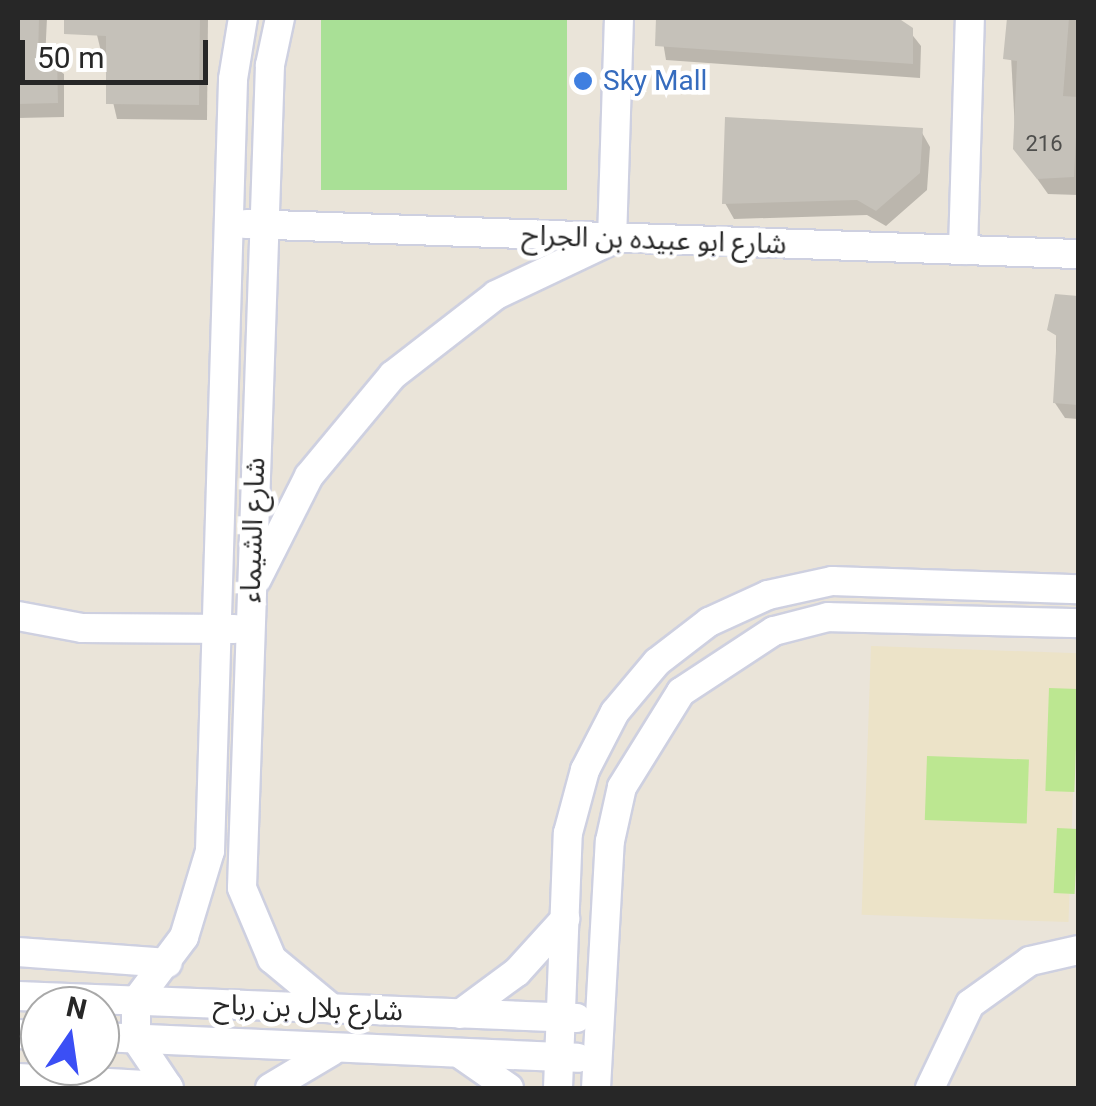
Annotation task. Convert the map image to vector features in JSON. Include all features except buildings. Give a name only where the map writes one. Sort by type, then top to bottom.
[{"type":"street","name":"شارع الشيماء","points":[[136,1000],[168,963],[196,910],[210,851],[229,224],[242,18]]},
{"type":"street","name":"شارع الشيماء","points":[[280,18],[264,225],[242,888],[272,959],[331,1008]]},
{"type":"street","points":[[250,593],[310,476],[393,375],[496,295],[612,240],[619,18]]},
{"type":"street","points":[[963,250],[970,18]]},
{"type":"street","name":"شارع ابو عبيده بن الجراح","points":[[229,224],[1078,254]]},
{"type":"street","points":[[558,1088],[568,833],[585,770],[615,712],[657,662],[709,622],[768,595],[832,581],[1078,588]]},
{"type":"street","points":[[18,616],[82,628],[249,629]]},
{"type":"street","points":[[596,1088],[622,786],[647,736],[710,668],[774,631],[828,617],[1078,624]]},
{"type":"street","points":[[460,1014],[517,972],[565,919]]},
{"type":"street","points":[[930,1088],[970,1004],[1030,961],[1078,950]]},
{"type":"street","points":[[18,952],[168,963]]},
{"type":"street","name":"شارع بلال بن رباح","points":[[18,996],[599,1019]]},
{"type":"street","points":[[136,1000],[136,1039],[168,1088]]},
{"type":"street","name":"شارع بلال بن رباح","points":[[120,1039],[597,1059]]},
{"type":"street","points":[[270,1088],[340,1048]]},
{"type":"street","points":[[457,1053],[509,1088]]},
{"type":"street","points":[[18,1078],[168,1088]]},
{"type":"shaded area","points":[[871,646],[1078,653],[1068,922],[862,915]]},
{"type":"green space","points":[[321,18],[567,18],[567,190],[321,190]]},
{"type":"green space","points":[[1049,688],[1078,689],[1074,792],[1045,791]]},
{"type":"green space","points":[[927,756],[1029,760],[1027,824],[925,820]]},
{"type":"green space","points":[[1057,828],[1078,829],[1075,894],[1054,893]]},
{"type":"place","name":"Sky Mall","points":[[583,81]]}]
